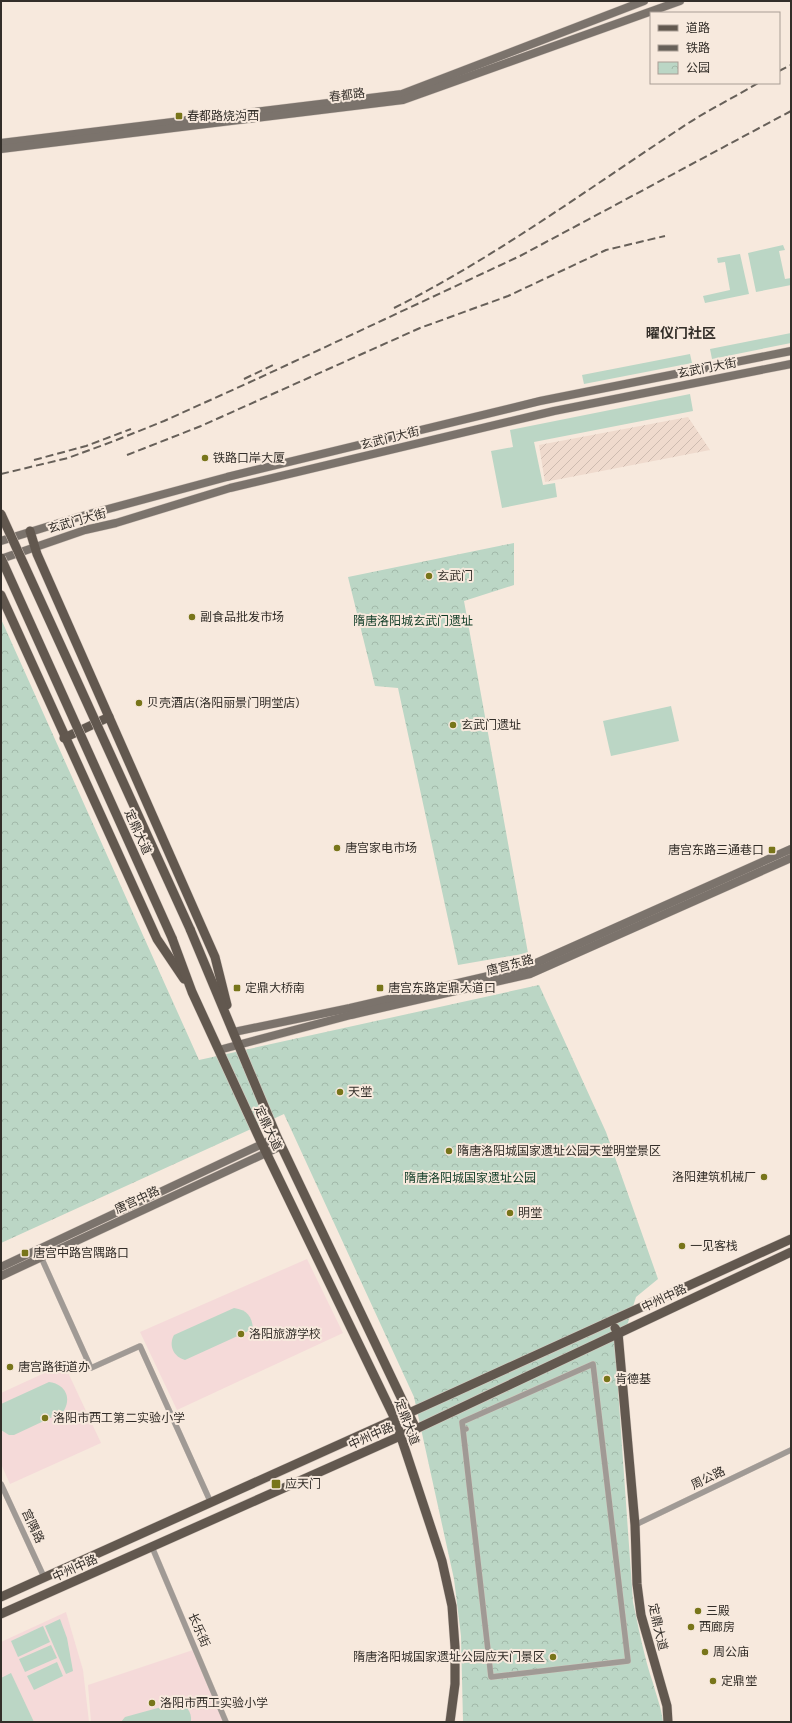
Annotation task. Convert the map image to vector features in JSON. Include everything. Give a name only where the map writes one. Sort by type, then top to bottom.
[{"type":"main road","name":"春都路","points":[[1,143],[402,94],[644,1]]},
{"type":"main road","name":"春都路","points":[[1,149],[403,100],[680,1]]},
{"type":"main road","name":"玄武门大街","points":[[1,541],[30,531],[227,476],[549,399],[791,351]]},
{"type":"main road","name":"玄武门大街","points":[[1,559],[85,530],[116,523],[230,488],[554,411],[791,364]]},
{"type":"main road","name":"定鼎大道","points":[[1,514],[190,929],[279,1141],[416,1429]]},
{"type":"main road","points":[[30,531],[34,547],[215,957],[234,1032]]},
{"type":"main road","name":"定鼎大道","points":[[1,559],[172,938],[192,992],[264,1149],[395,1419],[442,1561],[452,1606],[455,1647],[455,1684],[450,1722]]},
{"type":"main road","points":[[1,595],[64,738],[156,939],[192,992]]},
{"type":"main road","points":[[64,738],[109,716]]},
{"type":"main road","name":"唐宫东路","points":[[234,1032],[350,1008],[527,967],[791,849]]},
{"type":"main road","name":"唐宫东路","points":[[219,1050],[351,1015],[530,974],[791,858]]},
{"type":"main road","points":[[190,929],[197,934],[201,933],[200,922]]},
{"type":"main road","points":[[161,946],[168,948],[172,947],[172,938]]},
{"type":"main road","name":"唐宫中路","points":[[1,1276],[279,1141]]},
{"type":"main road","name":"唐宫中路","points":[[1,1267],[264,1149]]},
{"type":"main road","name":"中州中路","points":[[1,1597],[791,1239]]},
{"type":"main road","name":"中州中路","points":[[1,1614],[416,1429],[536,1374],[618,1333],[791,1252]]},
{"type":"main road","name":"定鼎大道","points":[[612,1321],[618,1333],[635,1525],[637,1584],[641,1615],[667,1706],[668,1722]]},
{"type":"street","points":[[40,1257],[91,1368],[140,1346],[211,1503]]},
{"type":"street","points":[[593,1364],[628,1661],[491,1677],[464,1429],[462,1422],[593,1364]]},
{"type":"street","name":"周公路","points":[[635,1525],[791,1450]]},
{"type":"street","name":"宫隅路","points":[[1,1484],[44,1577]]},
{"type":"street","name":"长乐街","points":[[152,1547],[226,1722]]},
{"type":"shaded area","points":[[688,417],[710,450],[545,482],[539,445]]},
{"type":"shaded area","name":"洛阳旅游学校","points":[[307,1259],[343,1333],[177,1410],[140,1332]]},
{"type":"shaded area","name":"洛阳市西工第二实验小学","points":[[64,1364],[101,1443],[10,1484],[1,1464],[1,1393]]},
{"type":"shaded area","points":[[66,1612],[83,1670],[89,1722],[1,1722],[1,1642]]},
{"type":"shaded area","name":"洛阳市西工实验小学","points":[[193,1650],[223,1722],[91,1722],[88,1685]]},
{"type":"green space","points":[[783,245],[785,250],[779,251],[785,279],[791,278],[791,285],[756,292],[748,253]]},
{"type":"green space","points":[[740,254],[749,294],[705,303],[703,296],[730,290],[725,262],[718,263],[717,258]]},
{"type":"green space","points":[[791,333],[791,343],[712,359],[710,349]]},
{"type":"green space","points":[[690,354],[692,363],[584,384],[582,375]]},
{"type":"green space","points":[[690,394],[693,411],[534,442],[543,485],[555,483],[557,497],[502,508],[491,451],[513,447],[510,430]]},
{"type":"green space","name":"隋唐洛阳城玄武门遗址","points":[[514,543],[514,585],[464,601],[528,953],[458,965],[398,688],[375,686],[348,577]]},
{"type":"green space","name":"隋唐洛阳城国家遗址公园","points":[[1,619],[199,1060],[539,985],[606,1132],[658,1279],[636,1297],[616,1361],[633,1602],[644,1653],[663,1722],[463,1722],[461,1636],[454,1579],[414,1397],[284,1114],[1,1243]]},
{"type":"green space","points":[[671,706],[679,741],[611,756],[603,721]]},
{"type":"green space","points":[[234,1308],[242,1310],[248,1314],[253,1329],[185,1360],[181,1359],[175,1354],[172,1347],[172,1339],[174,1335]]},
{"type":"green space","points":[[49,1382],[60,1386],[66,1393],[67,1402],[63,1412],[14,1435],[9,1435],[1,1430],[1,1404]]},
{"type":"green space","points":[[60,1619],[67,1638],[73,1671],[66,1674],[45,1626]]},
{"type":"green space","points":[[43,1626],[50,1642],[18,1657],[11,1641]]},
{"type":"green space","points":[[51,1645],[57,1658],[25,1672],[19,1659]]},
{"type":"green space","points":[[57,1662],[63,1676],[34,1690],[27,1676]]},
{"type":"green space","points":[[11,1673],[34,1722],[1,1722],[1,1678]]},
{"type":"green space","points":[[176,1703],[183,1705],[188,1709],[191,1722],[121,1722],[125,1717]]},
{"type":"railway","points":[[780,70],[791,65]]},
{"type":"railway","points":[[394,308],[432,288],[506,244],[687,124],[756,84]]},
{"type":"railway","points":[[1,474],[68,458],[114,441],[164,421],[259,378],[520,256],[791,111]]},
{"type":"railway","points":[[127,455],[201,426],[420,328],[508,296],[606,250],[665,236]]},
{"type":"railway","points":[[244,379],[273,365]]},
{"type":"railway","points":[[34,460],[86,446],[131,429]]},
{"type":"place","name":"春都路烧沟西","points":[[179,116]]},
{"type":"place","name":"铁路口岸大厦","points":[[205,458]]},
{"type":"place","name":"玄武门","points":[[429,576]]},
{"type":"place","name":"副食品批发市场","points":[[192,617]]},
{"type":"place","name":"贝壳酒店(洛阳丽景门明堂店)","points":[[139,703]]},
{"type":"place","name":"玄武门遗址","points":[[453,725]]},
{"type":"place","name":"唐宫家电市场","points":[[337,848]]},
{"type":"place","name":"唐宫东路三通巷口","points":[[772,850]]},
{"type":"place","name":"定鼎大桥南","points":[[237,988]]},
{"type":"place","name":"唐宫东路定鼎大道口","points":[[380,988]]},
{"type":"place","name":"天堂","points":[[340,1092]]},
{"type":"place","name":"隋唐洛阳城国家遗址公园天堂明堂景区","points":[[449,1151]]},
{"type":"place","name":"洛阳建筑机械厂","points":[[764,1177]]},
{"type":"place","name":"明堂","points":[[510,1213]]},
{"type":"place","name":"一见客栈","points":[[682,1246]]},
{"type":"place","name":"唐宫中路宫隅路口","points":[[25,1253]]},
{"type":"place","name":"洛阳旅游学校","points":[[241,1334]]},
{"type":"place","name":"唐宫路街道办","points":[[10,1367]]},
{"type":"place","name":"肯德基","points":[[607,1379]]},
{"type":"place","name":"洛阳市西工第二实验小学","points":[[45,1418]]},
{"type":"place","name":"应天门","points":[[276,1484]]},
{"type":"place","name":"三殿","points":[[698,1611]]},
{"type":"place","name":"西廊房","points":[[691,1627]]},
{"type":"place","name":"周公庙","points":[[705,1652]]},
{"type":"place","name":"隋唐洛阳城国家遗址公园应天门景区","points":[[553,1657]]},
{"type":"place","name":"定鼎堂","points":[[713,1681]]},
{"type":"place","name":"洛阳市西工实验小学","points":[[152,1703]]},
{"type":"district","name":"曜仪门社区","points":[[681,333]]}]
